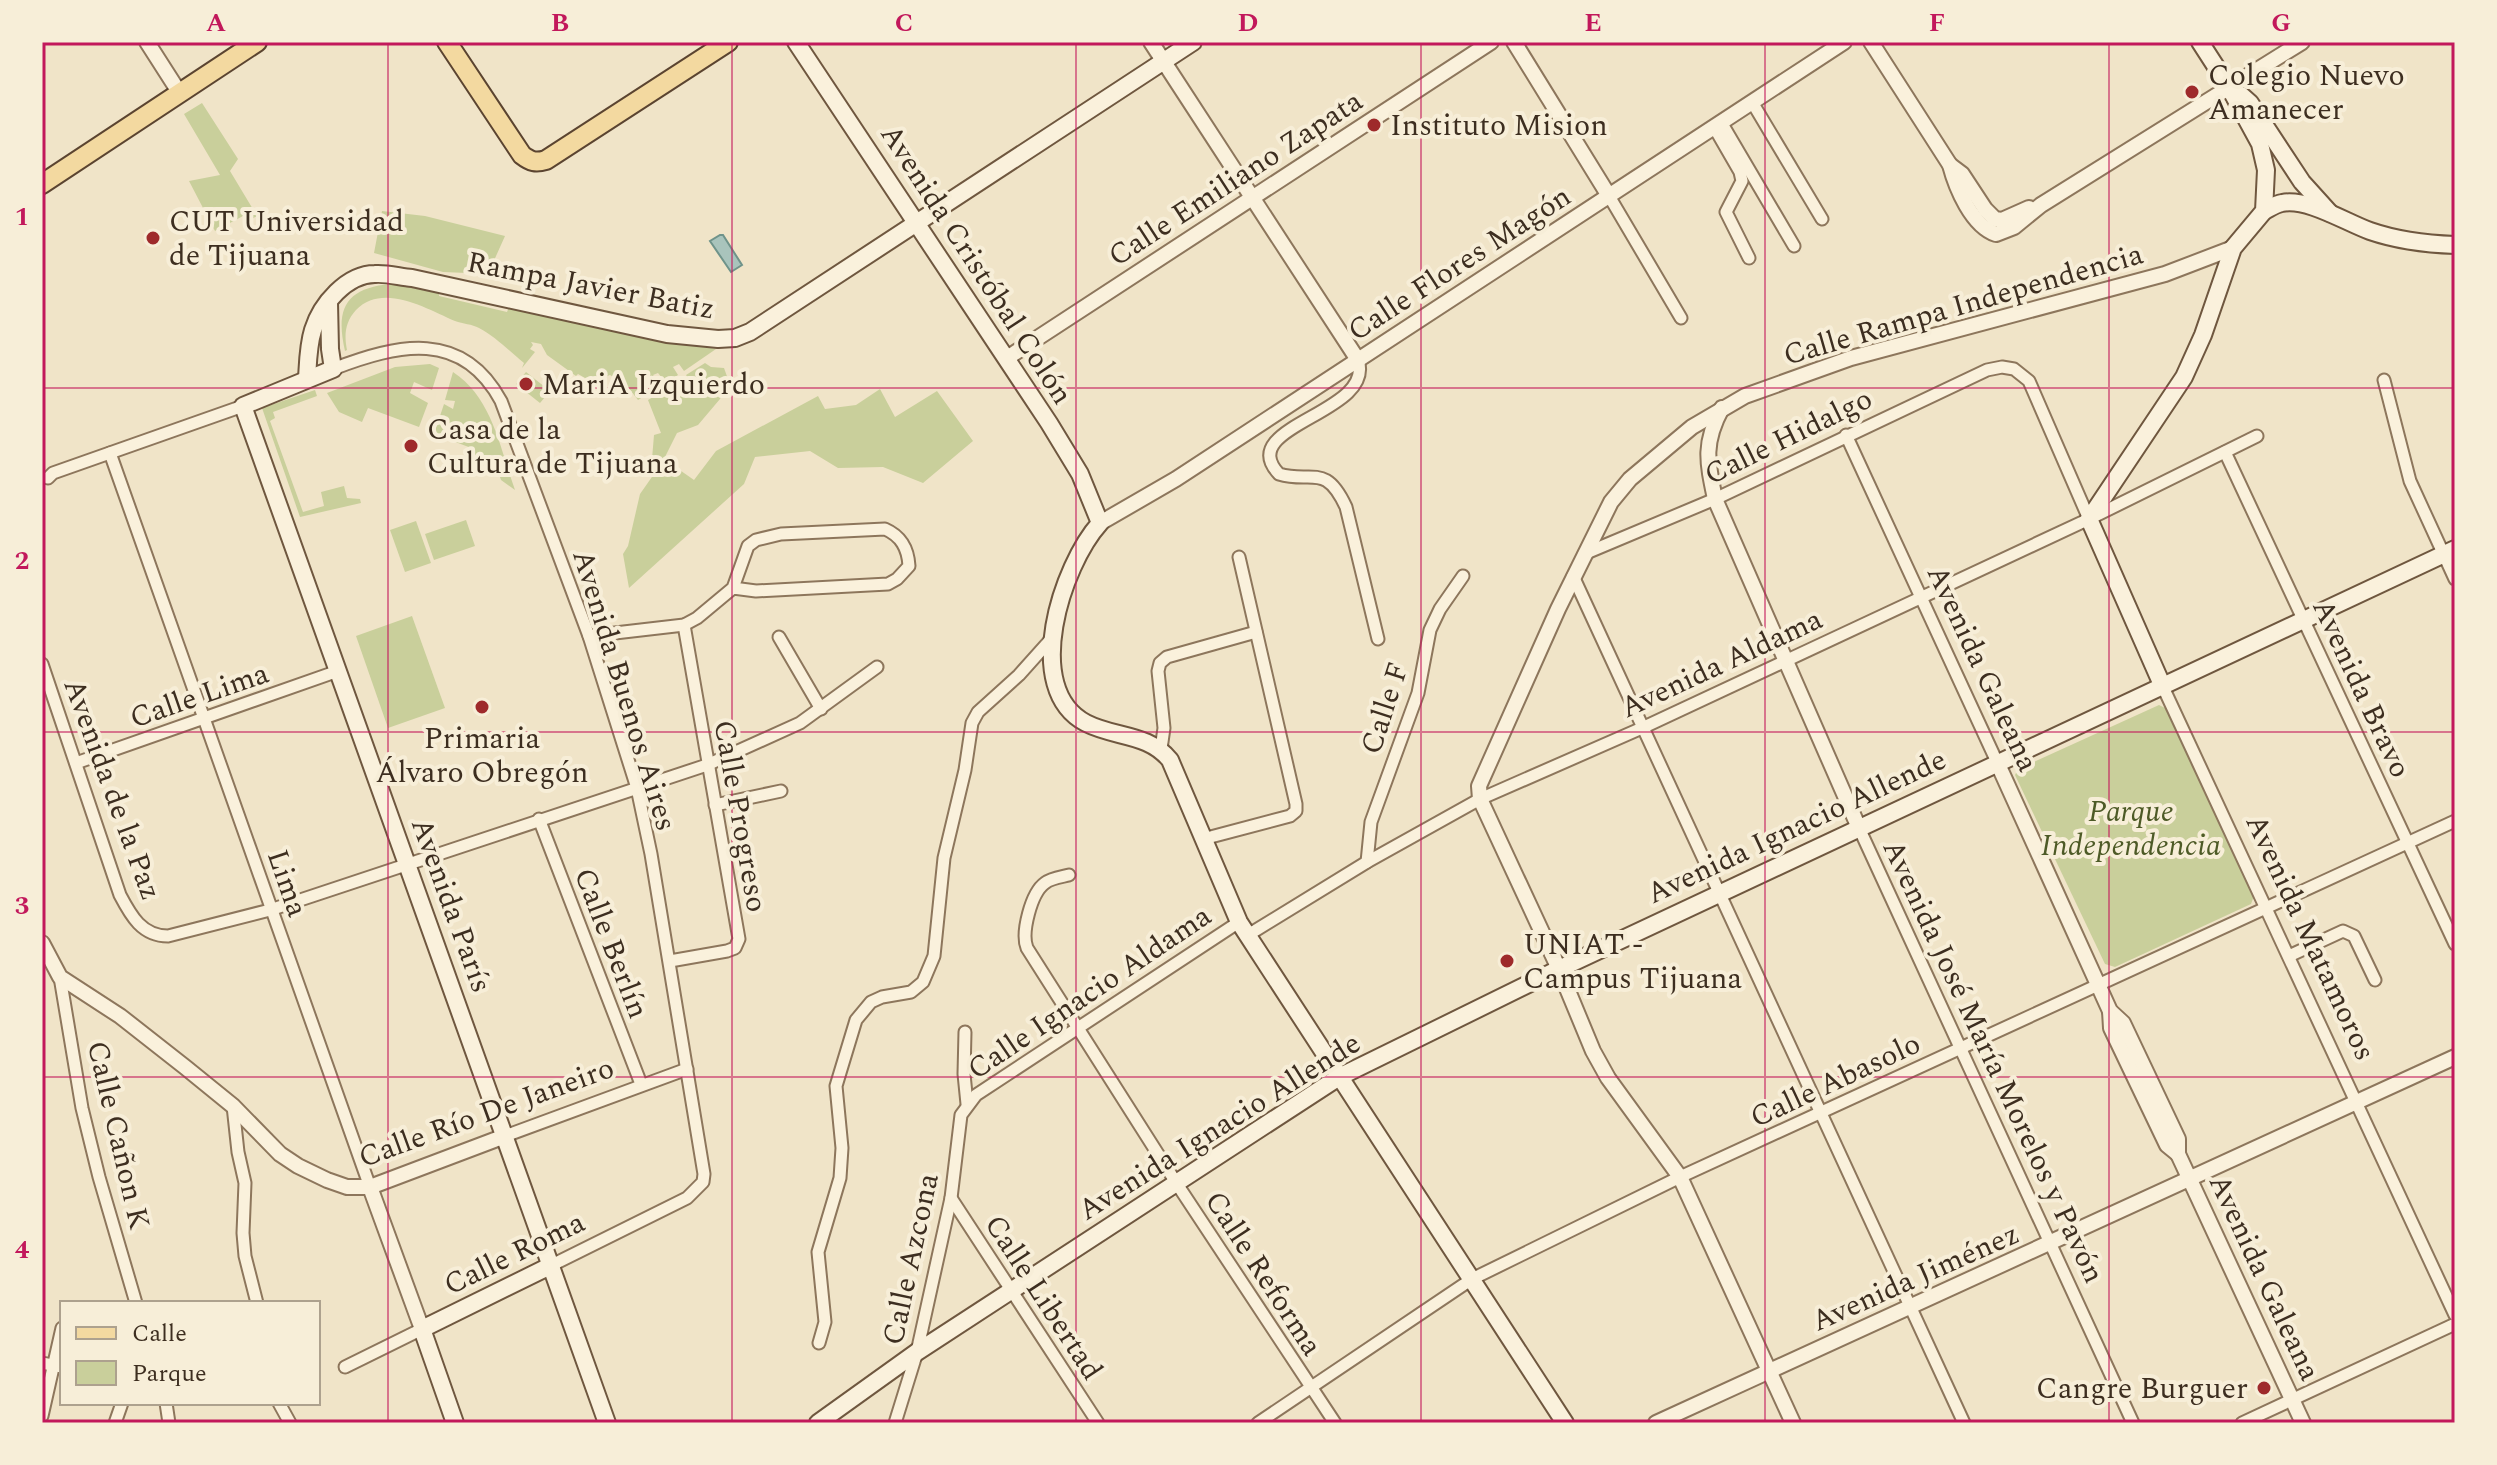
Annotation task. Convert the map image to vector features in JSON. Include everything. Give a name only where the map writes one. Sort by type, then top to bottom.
[{"type":"main road","points":[[42,184],[257,42]]},
{"type":"main road","points":[[447,42],[522,155],[537,163],[728,42]]},
{"type":"main road","name":"Avenida Cristóbal Colón","points":[[796,42],[1007,358],[1080,474],[1100,523]]},
{"type":"main road","name":"Rampa Javier Batiz","points":[[307,379],[309,345],[318,317],[337,292],[351,280],[374,274],[412,278],[667,334],[735,338],[750,332],[1193,42]]},
{"type":"main road","points":[[2200,42],[2229,87],[2264,155],[2267,193],[2264,211]]},
{"type":"main road","points":[[2229,87],[2250,103],[2302,182],[2332,214]]},
{"type":"main road","points":[[2089,519],[2184,377],[2203,335],[2233,248],[2264,211],[2282,203],[2300,204],[2371,231],[2429,244],[2455,245]]},
{"type":"main road","points":[[243,406],[333,369],[329,303]]},
{"type":"main road","name":"Avenida París","points":[[243,406],[607,1423]]},
{"type":"main road","name":"Avenida Matamoros","points":[[2089,519],[2163,687]]},
{"type":"main road","points":[[1100,523],[1086,539],[1064,586],[1054,635],[1052,672],[1063,703],[1088,724],[1144,740],[1161,749],[1176,772],[1244,928],[1565,1423]]},
{"type":"main road","name":"Avenida Ignacio Allende","points":[[818,1423],[917,1352],[1339,1077],[1559,969],[2449,552]]},
{"type":"main road","name":"Calle Roma","points":[[422,1329],[552,1265]]},
{"type":"main road","points":[[422,1329],[455,1423]]},
{"type":"street","points":[[147,42],[179,92]]},
{"type":"street","points":[[1151,42],[1358,360],[1362,374],[1359,380],[1335,404],[1285,432],[1271,451],[1272,463],[1279,474],[1315,476],[1326,481],[1340,496],[1346,507],[1378,639]]},
{"type":"street","name":"Calle Emiliano Zapata","points":[[1007,358],[1491,42]]},
{"type":"street","points":[[1514,42],[1681,318]]},
{"type":"street","name":"Calle Flores Magón","points":[[1100,523],[1176,479],[1844,42]]},
{"type":"street","points":[[1871,42],[1950,165],[1956,184],[1996,234],[2007,231],[2041,205],[2302,42]]},
{"type":"street","points":[[1752,102],[1822,219]]},
{"type":"street","points":[[1718,125],[1794,246]]},
{"type":"street","points":[[1718,125],[1740,172],[1740,188],[1726,212],[1749,258]]},
{"type":"street","name":"Calle Rampa Independencia","points":[[1480,799],[1479,786],[1573,576],[1611,502],[1622,487],[1692,427],[1722,407],[1766,387],[1877,350],[2165,274],[2233,248]]},
{"type":"street","name":"Avenida Buenos Aires","points":[[333,369],[398,348],[423,346],[447,352],[478,369],[501,401],[589,636],[637,788],[670,961],[703,1182]]},
{"type":"street","name":"Calle Hidalgo","points":[[1584,554],[1715,499],[1987,370],[2002,367],[2014,369]]},
{"type":"street","name":"Avenida Matamoros","points":[[2014,369],[2029,381],[2089,519]]},
{"type":"street","points":[[2384,380],[2410,481],[2449,552],[2455,579]]},
{"type":"street","points":[[48,478],[53,473],[243,406]]},
{"type":"street","name":"Avenida José María Morelos y Pavón","points":[[1722,407],[1708,439],[1708,461],[1715,499],[1859,828],[2133,1423]]},
{"type":"street","name":"Avenida Galeana","points":[[1846,435],[2098,984],[2110,1011],[2111,1028],[2167,1145],[2178,1154],[2303,1423]]},
{"type":"street","name":"Avenida Aldama","points":[[1244,928],[1480,799],[1642,728],[2089,519],[2257,436]]},
{"type":"street","name":"Avenida Bravo","points":[[2225,452],[2455,944]]},
{"type":"street","name":"Lima","points":[[110,453],[270,910],[422,1329]]},
{"type":"street","points":[[589,636],[684,625],[697,618],[733,588],[748,546],[766,537],[885,529],[901,539],[908,556],[909,566],[888,584],[756,591],[733,588]]},
{"type":"street","points":[[1203,839],[1290,816],[1296,811],[1239,557]]},
{"type":"street","name":"Calle F","points":[[1367,862],[1371,822],[1418,693],[1430,630],[1440,609],[1463,576]]},
{"type":"street","points":[[1573,576],[1964,1423]]},
{"type":"street","name":"Calle Progreso","points":[[670,961],[727,951],[738,945],[684,625]]},
{"type":"street","points":[[1161,749],[1164,728],[1158,671],[1160,663],[1167,657],[1256,632]]},
{"type":"street","points":[[819,1343],[825,1322],[818,1252],[840,1178],[842,1148],[836,1086],[856,1020],[871,1002],[911,992],[923,982],[934,956],[944,858],[965,770],[972,723],[978,712],[1019,675],[1054,635]]},
{"type":"street","points":[[779,637],[821,709]]},
{"type":"street","name":"Avenida de la Paz","points":[[42,664],[120,895],[141,927],[157,936],[168,936],[270,910]]},
{"type":"street","points":[[270,910],[707,765],[781,733],[821,709],[877,667]]},
{"type":"street","name":"Calle Lima","points":[[76,763],[338,671]]},
{"type":"street","name":"Avenida Matamoros","points":[[2163,687],[2455,1315]]},
{"type":"street","points":[[715,805],[781,791]]},
{"type":"street","points":[[1480,799],[1559,969],[1593,1051],[1608,1078],[1680,1177],[1793,1423]]},
{"type":"street","name":"Calle Berlín","points":[[539,819],[641,1084]]},
{"type":"street","name":"Calle Abasolo","points":[[1258,1423],[1472,1279],[1680,1177],[2455,821]]},
{"type":"street","name":"Calle Reforma","points":[[1069,875],[1049,880],[1039,889],[1023,930],[1023,939],[1076,1028],[1335,1423]]},
{"type":"street","name":"Calle Ignacio Aldama","points":[[967,1104],[1076,1028],[1244,928]]},
{"type":"street","points":[[2289,956],[2343,931],[2349,932],[2354,936],[2375,980]]},
{"type":"street","points":[[42,943],[60,977]]},
{"type":"street","name":"Calle Río De Janeiro","points":[[60,977],[120,1016],[233,1106],[280,1154],[298,1166],[347,1187],[370,1187],[687,1069]]},
{"type":"street","name":"Calle Cañon K","points":[[60,977],[82,1108],[135,1301]]},
{"type":"street","name":"Calle Azcona","points":[[895,1423],[917,1352],[951,1198],[961,1115],[967,1104],[965,1032]]},
{"type":"street","name":"Avenida Jiménez","points":[[1656,1423],[2455,1057]]},
{"type":"street","points":[[233,1106],[245,1183],[245,1256],[256,1301]]},
{"type":"street","name":"Calle Roma","points":[[552,1265],[687,1198],[703,1182]]},
{"type":"street","name":"Calle Libertad","points":[[951,1198],[1098,1423]]},
{"type":"street","points":[[2242,1423],[2455,1324]]},
{"type":"street","name":"Calle Roma","points":[[345,1367],[422,1329]]},
{"type":"street","points":[[42,1416],[60,1335]]},
{"type":"street","points":[[280,1405],[290,1423]]},
{"type":"green space","points":[[202,103],[238,159],[230,171],[257,216],[250,220],[243,216],[215,231],[189,181],[220,175],[184,114]]},
{"type":"green space","points":[[382,211],[425,216],[505,236],[492,265],[492,274],[443,272],[374,253]]},
{"type":"green space","points":[[391,284],[439,293],[439,296],[507,312],[509,307],[716,349],[684,371],[679,364],[673,367],[678,375],[666,383],[658,373],[653,375],[660,386],[638,400],[627,386],[610,375],[592,382],[578,374],[576,376],[547,355],[541,344],[531,342],[533,345],[530,349],[535,352],[522,368],[524,363],[479,328],[405,300],[379,298],[367,302],[352,315],[345,351],[342,323],[347,303],[363,290]]},
{"type":"green space","points":[[705,363],[724,368],[729,382],[720,399],[698,425],[677,433],[664,459],[694,480],[716,451],[818,396],[825,409],[856,405],[880,389],[895,417],[937,391],[973,441],[923,483],[883,467],[838,468],[810,451],[755,457],[744,484],[629,588],[623,554],[628,546],[640,494],[661,464],[652,459],[654,435],[661,433],[648,400],[663,391],[666,395],[672,391],[669,386],[680,379],[686,386],[691,382],[686,375]]},
{"type":"green space","points":[[430,364],[439,368],[432,390],[414,382],[410,393],[428,403],[419,427],[368,408],[362,422],[339,412],[327,393],[395,367]]},
{"type":"green space","points":[[453,372],[477,395],[486,409],[515,490],[501,480],[499,474],[469,462],[474,449],[434,434],[444,404],[453,409],[455,401],[445,400]]},
{"type":"green space","points":[[526,372],[550,391],[540,403],[516,384]]},
{"type":"green space","points":[[315,390],[317,396],[273,412],[275,418],[270,421],[303,512],[324,506],[321,492],[344,486],[347,498],[360,499],[361,503],[300,517],[262,408]]},
{"type":"green space","points":[[466,520],[475,546],[434,560],[425,534]]},
{"type":"green space","points":[[416,521],[431,563],[405,572],[390,530]]},
{"type":"green space","points":[[412,616],[445,708],[388,728],[356,636]]},
{"type":"green space","name":"Parque Independencia","points":[[2159,705],[2165,708],[2254,896],[2251,904],[2115,967],[2105,964],[2015,775],[2018,769]]},
{"type":"water","points":[[723,235],[742,265],[731,272],[710,241]]},
{"type":"place","name":"Colegio Nuevo Amanecer","points":[[2192,92]]},
{"type":"place","name":"Instituto Mision","points":[[1374,125]]},
{"type":"place","name":"CUT Universidad de Tijuana","points":[[153,238]]},
{"type":"place","name":"MariA Izquierdo","points":[[526,384]]},
{"type":"place","name":"Casa de la Cultura de Tijuana","points":[[411,446]]},
{"type":"place","name":"Primaria Álvaro Obregón","points":[[482,707]]},
{"type":"place","name":"UNIAT - Campus Tijuana","points":[[1507,961]]},
{"type":"place","name":"Cangre Burguer","points":[[2264,1388]]}]
